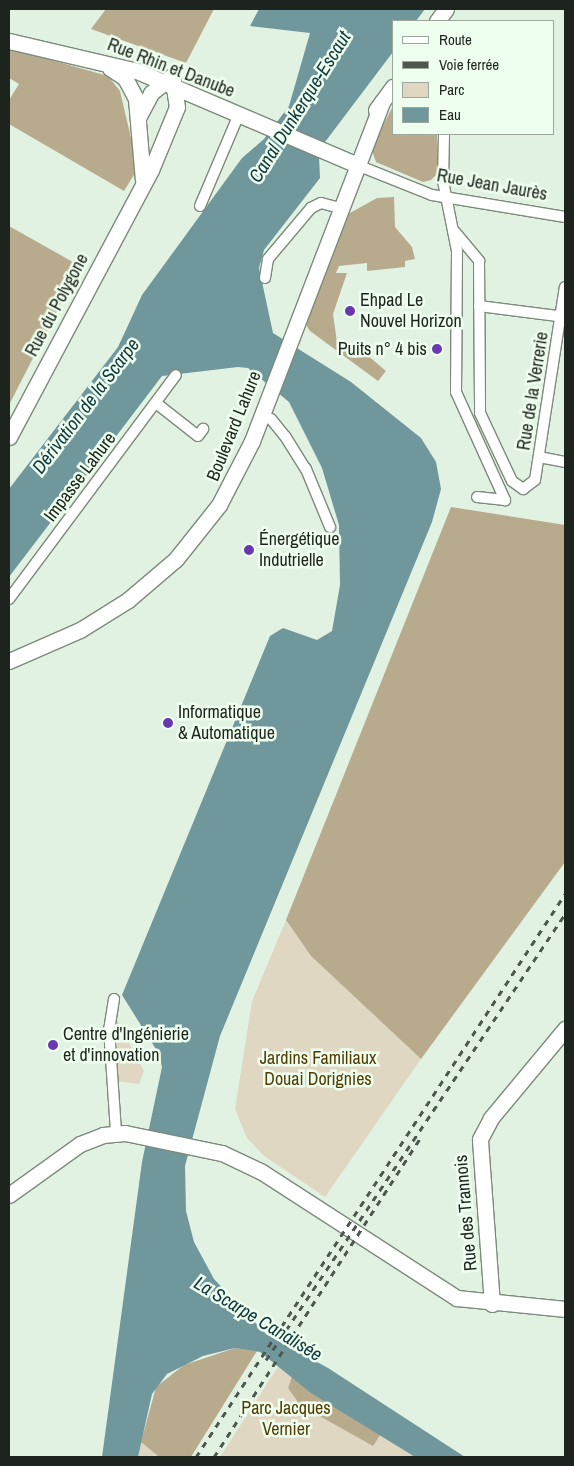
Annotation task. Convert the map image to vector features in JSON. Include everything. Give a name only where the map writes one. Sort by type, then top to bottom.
[{"type":"street","name":"Rue Rhin et Danube","points":[[9,33],[112,55],[263,123]]},
{"type":"street","name":"Rue Rhin et Danube","points":[[9,41],[66,51],[171,81],[207,100],[263,123]]},
{"type":"street","name":"Rue du Polygone","points":[[66,51],[121,73],[133,93],[139,116],[144,158],[139,191]]},
{"type":"street","points":[[139,116],[148,96],[171,81]]},
{"type":"street","name":"Rue du Polygone","points":[[171,81],[173,119]]},
{"type":"street","name":"Boulevard Lahure","points":[[9,661],[105,615],[172,563],[225,497],[261,416],[354,163],[382,102],[392,88]]},
{"type":"street","name":"Rue du Polygone","points":[[9,437],[139,191],[173,119],[190,105],[207,100]]},
{"type":"street","points":[[200,206],[239,114]]},
{"type":"street","name":"Rue Jean Jaurès","points":[[263,123],[354,163],[446,198],[565,217]]},
{"type":"street","points":[[444,135],[446,198],[455,232],[457,397],[505,500],[477,497]]},
{"type":"street","points":[[265,278],[268,259],[311,208],[321,204],[338,207]]},
{"type":"street","points":[[455,232],[480,261],[479,306],[563,317]]},
{"type":"street","name":"Rue de la Verrerie","points":[[479,306],[478,404],[510,477],[520,488],[533,484],[563,317],[565,287]]},
{"type":"street","name":"Impasse Lahure","points":[[9,599],[176,376]]},
{"type":"street","points":[[156,403],[198,436],[203,429]]},
{"type":"street","points":[[261,416],[275,425],[306,469],[330,527]]},
{"type":"street","points":[[539,457],[565,462]]},
{"type":"street","points":[[114,999],[109,1029],[116,1133]]},
{"type":"street","name":"Rue des Trannois","points":[[492,1304],[480,1139],[492,1118],[565,1029]]},
{"type":"street","points":[[9,1195],[86,1141],[116,1133],[139,1136],[246,1162],[378,1250],[457,1298],[492,1304],[565,1309]]},
{"type":"green space","name":"Jardins Familiaux Douai Dorignies","points":[[286,920],[311,956],[421,1059],[325,1197],[264,1156],[247,1138],[235,1109],[252,1001]]},
{"type":"green space","points":[[117,1020],[144,1071],[139,1084],[116,1081]]},
{"type":"green space","name":"Parc Jacques Vernier","points":[[279,1365],[312,1393],[415,1457],[220,1457]]},
{"type":"green space","points":[[141,1442],[159,1457],[138,1457]]},
{"type":"shaded area","points":[[106,9],[214,9],[186,63],[91,29]]},
{"type":"shaded area","points":[[9,48],[108,76],[120,91],[138,168],[124,191],[9,124],[9,100],[19,84],[9,78]]},
{"type":"shaded area","points":[[392,108],[392,135],[437,135],[437,174],[431,180],[423,182],[376,162],[371,148]]},
{"type":"shaded area","points":[[394,197],[395,227],[412,247],[415,259],[405,261],[405,267],[367,271],[367,263],[339,266],[336,273],[347,273],[333,314],[337,342],[353,343],[386,371],[378,381],[310,331],[303,320],[341,218],[377,198]]},
{"type":"shaded area","points":[[9,226],[80,266],[9,405]]},
{"type":"shaded area","points":[[451,507],[565,525],[565,862],[421,1059],[311,956],[286,920]]},
{"type":"shaded area","points":[[235,1348],[257,1351],[191,1457],[159,1457],[141,1442],[156,1387],[184,1365]]},
{"type":"shaded area","points":[[293,1374],[312,1393],[380,1435],[373,1446],[300,1405],[288,1388]]},
{"type":"water","points":[[259,9],[425,9],[417,20],[392,20],[392,53],[325,142],[319,156],[320,178],[264,250],[259,268],[273,333],[351,382],[421,438],[436,462],[441,489],[432,522],[220,1036],[185,1166],[186,1211],[194,1242],[214,1279],[266,1334],[328,1368],[465,1457],[415,1457],[311,1393],[260,1352],[235,1348],[203,1356],[167,1374],[152,1394],[138,1457],[102,1457],[142,1162],[162,1067],[159,1054],[122,995],[270,636],[283,628],[317,640],[332,631],[340,585],[339,525],[322,468],[289,402],[248,368],[238,367],[162,376],[9,577],[9,489],[118,347],[142,295],[242,158],[264,139],[289,106],[310,33],[250,26]]},
{"type":"railway","points":[[196,1457],[565,894]]},
{"type":"railway","points":[[266,1360],[565,914]]},
{"type":"railway","points":[[214,1457],[421,1137]]},
{"type":"place","name":"Ehpad Le Nouvel Horizon","points":[[350,311]]},
{"type":"place","name":"Puits n° 4 bis","points":[[437,349]]},
{"type":"place","name":"Énergétique Indutrielle","points":[[249,550]]},
{"type":"place","name":"Informatique & Automatique","points":[[168,723]]},
{"type":"place","name":"Centre d'Ingénierie et d'innovation","points":[[53,1045]]},
{"type":"water label","name":"Canal Dunkerque-Escaut","points":[[300,107]]},
{"type":"water label","name":"Dérivation de la Scarpe","points":[[86,406]]},
{"type":"water label","name":"La Scarpe Canalisée","points":[[258,1319]]}]
